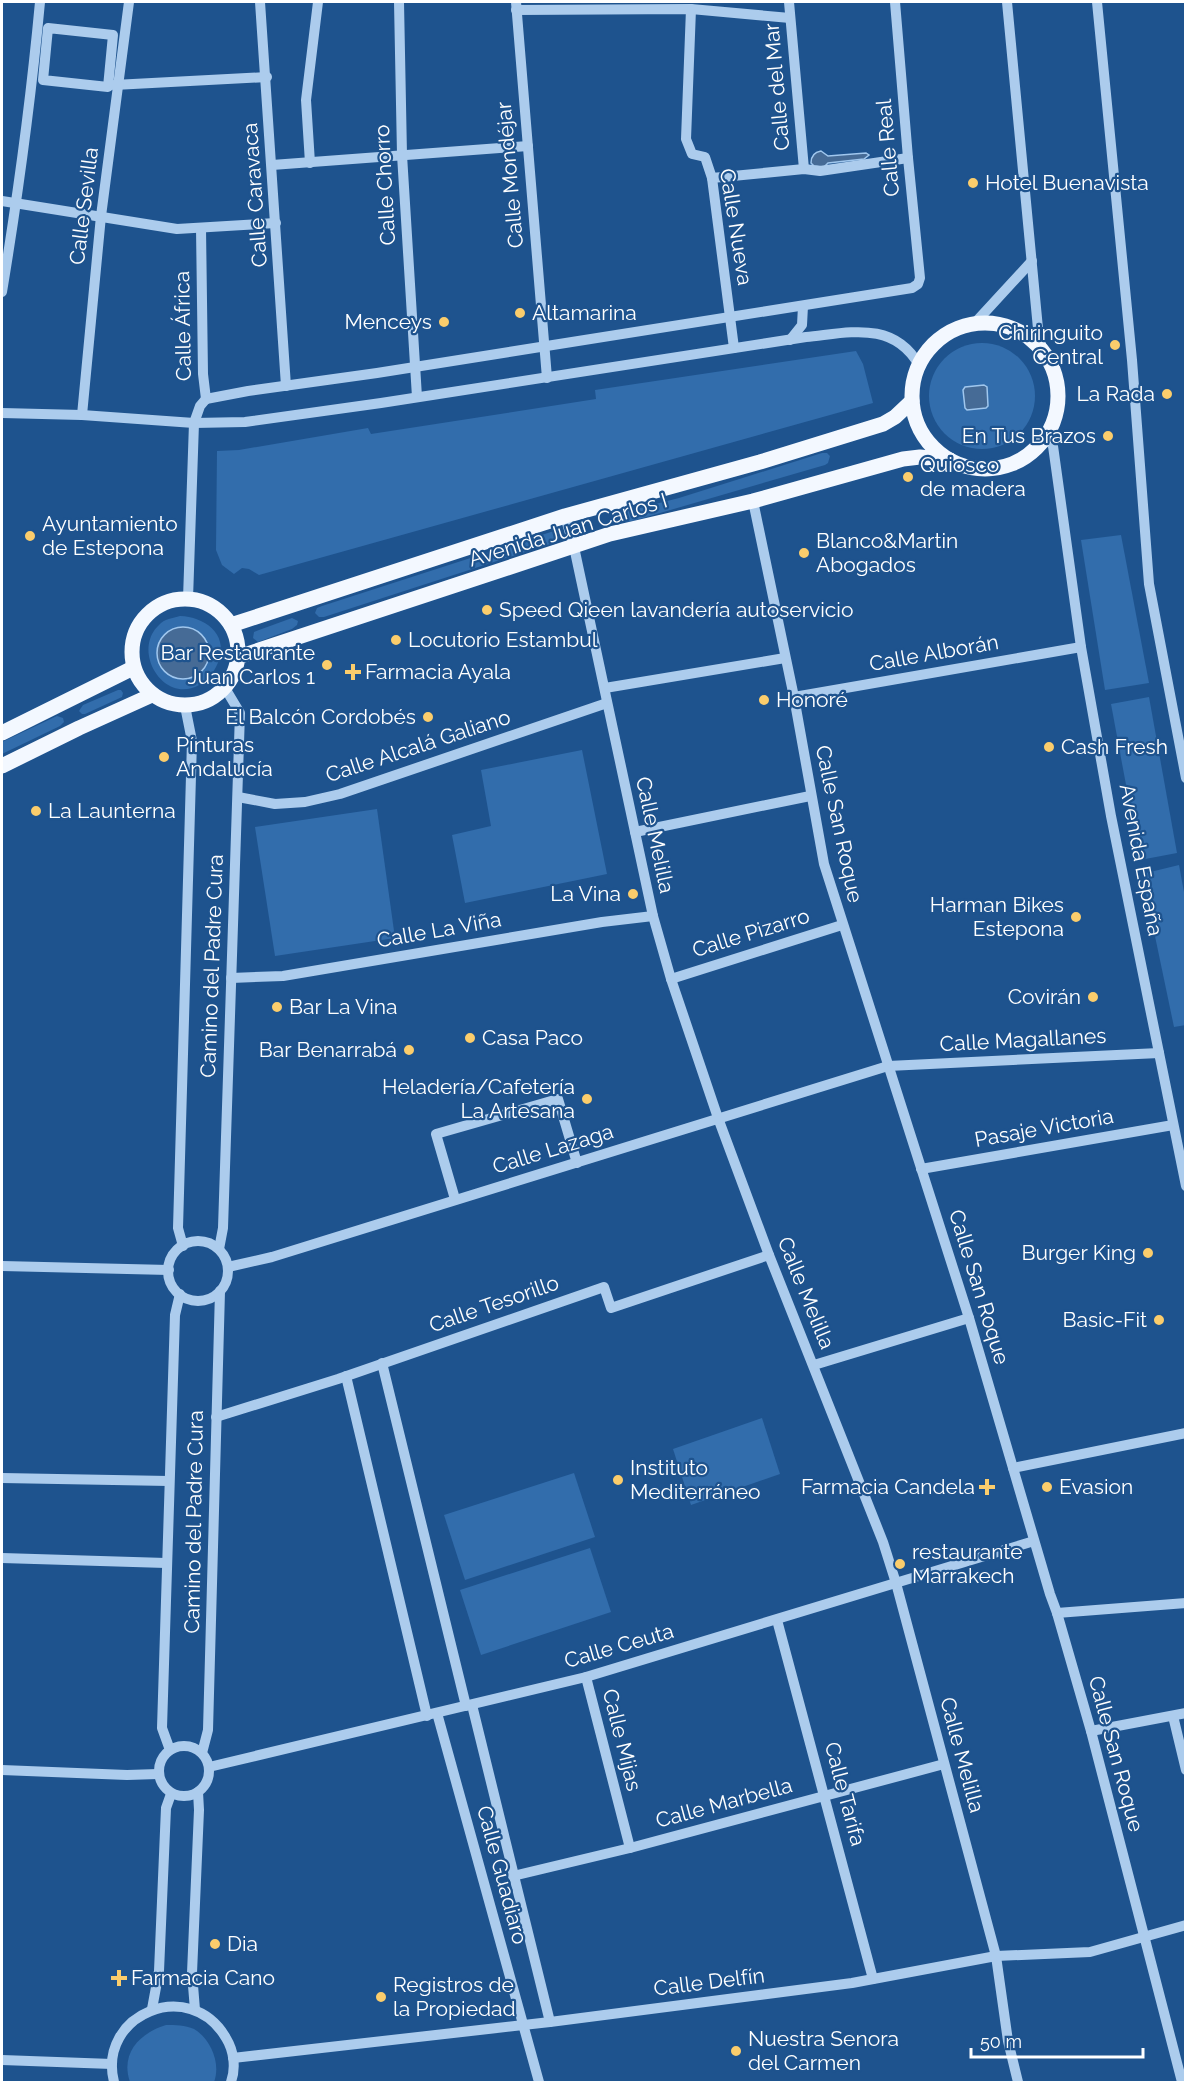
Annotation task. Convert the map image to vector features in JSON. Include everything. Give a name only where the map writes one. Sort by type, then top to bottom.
[{"type":"main road","points":[[974,324],[993,324],[1011,328],[1028,337],[1044,353],[1058,388],[1056,413],[1046,436],[1027,455],[1003,466],[990,469],[976,468],[950,460],[938,452],[924,436],[915,416],[912,401],[915,377],[928,350],[941,338],[957,329],[974,324]]},
{"type":"main road","name":"Avenida Juan Carlos I","points":[[231,625],[565,516],[760,462],[883,424],[895,417],[912,401]]},
{"type":"main road","name":"Avenida Juan Carlos I","points":[[238,657],[312,631],[574,548],[610,534],[753,501],[903,459],[920,457],[950,460]]},
{"type":"main road","points":[[188,599],[205,603],[220,612],[231,625],[237,640],[238,657],[234,674],[225,688],[213,698],[200,704],[185,706],[168,703],[152,695],[141,683],[134,668],[131,651],[135,634],[143,619],[156,608],[171,600],[188,599]]},
{"type":"main road","points":[[2,733],[134,668]]},
{"type":"main road","points":[[2,766],[152,695]]},
{"type":"street","points":[[2,292],[38,77],[42,31],[40,2]]},
{"type":"street","name":"Calle Sevilla","points":[[82,415],[101,216],[120,86],[119,39],[129,2]]},
{"type":"street","name":"Calle Caravaca","points":[[260,2],[267,77],[286,386]]},
{"type":"street","points":[[310,163],[306,99],[318,2]]},
{"type":"street","name":"Calle Chorro","points":[[399,2],[402,155],[417,397]]},
{"type":"street","name":"Calle del Mar","points":[[789,2],[804,169]]},
{"type":"street","name":"Calle Real","points":[[803,306],[912,288],[918,284],[920,278],[896,2]]},
{"type":"street","points":[[1007,2],[1039,339],[1044,353]]},
{"type":"street","points":[[1097,2],[1132,360],[1149,584],[1185,778]]},
{"type":"street","points":[[516,6],[646,5],[691,9],[727,7],[790,18]]},
{"type":"street","name":"Calle Mondéjar","points":[[516,6],[547,378]]},
{"type":"street","name":"Calle Nueva","points":[[691,9],[686,139],[693,154],[705,157],[711,178],[734,348]]},
{"type":"street","points":[[38,77],[43,80],[108,87],[119,39],[113,35],[48,28],[42,31]]},
{"type":"street","points":[[108,84],[120,86],[267,77]]},
{"type":"street","points":[[272,165],[528,146]]},
{"type":"street","points":[[711,178],[804,169],[820,171],[908,158]]},
{"type":"street","points":[[2,201],[177,229],[276,223]]},
{"type":"street","name":"Calle África","points":[[188,599],[194,423],[200,406],[206,399],[203,374],[201,228]]},
{"type":"street","points":[[974,324],[1032,261]]},
{"type":"street","points":[[206,399],[803,306],[802,325],[790,340]]},
{"type":"street","points":[[2,412],[194,423],[245,422],[734,348],[863,332],[885,335],[907,347],[919,365]]},
{"type":"street","name":"Avenida España","points":[[1046,436],[1053,446],[1081,647],[1111,816],[1185,1186]]},
{"type":"street","name":"Calle San Roque","points":[[753,501],[784,658],[794,697],[824,864],[969,1318],[1057,1613],[1091,1731],[1182,2082]]},
{"type":"street","name":"Calle Melilla","points":[[565,516],[605,688],[653,916],[718,1118],[769,1255],[883,1542],[896,1583],[996,1956],[1008,2041],[1018,2082]]},
{"type":"street","name":"Calle Alborán","points":[[794,697],[1081,647]]},
{"type":"street","points":[[605,688],[784,658]]},
{"type":"street","name":"Camino del Padre Cura","points":[[219,1249],[223,1228],[240,713],[225,688]]},
{"type":"street","name":"Calle Alcalá Galiano","points":[[238,797],[275,804],[305,802],[340,794],[607,703]]},
{"type":"street","name":"Camino del Padre Cura","points":[[183,1246],[178,1228],[192,741],[185,706]]},
{"type":"street","points":[[635,832],[810,796]]},
{"type":"street","name":"Calle La Viña","points":[[231,978],[283,975],[591,924],[653,916]]},
{"type":"street","name":"Calle Pizarro","points":[[672,979],[842,925]]},
{"type":"street","name":"Calle Magallanes","points":[[888,1066],[1159,1053]]},
{"type":"street","name":"Calle Lazaga","points":[[228,1267],[272,1257],[888,1066]]},
{"type":"street","points":[[455,1199],[436,1134],[558,1099],[577,1163]]},
{"type":"street","name":"Pasaje Victoria","points":[[921,1169],[1173,1125]]},
{"type":"street","points":[[201,1241],[219,1249],[228,1267],[228,1275],[220,1291],[206,1300],[196,1301],[180,1294],[174,1288],[169,1270],[176,1252],[192,1242],[201,1241]]},
{"type":"street","name":"Calle Tesorillo","points":[[216,1417],[326,1383],[604,1287],[610,1308],[769,1255]]},
{"type":"street","points":[[2,1266],[169,1270]]},
{"type":"street","name":"Camino del Padre Cura","points":[[202,1753],[208,1730],[220,1291]]},
{"type":"street","name":"Camino del Padre Cura","points":[[170,1750],[162,1728],[175,1315],[180,1294]]},
{"type":"street","points":[[814,1365],[969,1318]]},
{"type":"street","name":"Calle Guadiaro","points":[[382,1364],[550,2022]]},
{"type":"street","name":"Calle Guadiaro","points":[[346,1376],[432,1714],[539,2082]]},
{"type":"street","points":[[1013,1468],[1185,1433]]},
{"type":"street","points":[[2,1478],[169,1481]]},
{"type":"street","name":"Calle Ceuta","points":[[209,1767],[586,1677],[1034,1541]]},
{"type":"street","points":[[2,1558],[166,1563]]},
{"type":"street","points":[[1057,1613],[1185,1603]]},
{"type":"street","name":"Calle Tarifa","points":[[777,1620],[873,1979]]},
{"type":"street","name":"Calle Mijas","points":[[586,1677],[630,1848]]},
{"type":"street","points":[[1091,1731],[1185,1713]]},
{"type":"street","points":[[1173,1716],[1185,1770]]},
{"type":"street","points":[[178,1746],[186,1746],[202,1753],[209,1767],[207,1781],[198,1792],[185,1797],[171,1794],[165,1789],[158,1774],[161,1760],[170,1750],[178,1746]]},
{"type":"street","name":"Calle Marbella","points":[[513,1876],[630,1848],[944,1764]]},
{"type":"street","points":[[2,1770],[158,1774]]},
{"type":"street","points":[[195,2010],[192,1972],[198,1792]]},
{"type":"street","points":[[152,2009],[159,1971],[166,1808],[171,1794]]},
{"type":"street","name":"Calle Delfín","points":[[233,2058],[550,2022],[873,1979],[996,1956],[1090,1952],[1185,1925]]},
{"type":"street","points":[[114,2082],[112,2064],[117,2043],[125,2029],[137,2017],[152,2009],[166,2006],[181,2006],[195,2010],[209,2018],[221,2029],[229,2043],[233,2058],[231,2082]]},
{"type":"street","points":[[2,2060],[112,2064]]},
{"type":"shaded area","points":[[821,151],[828,156],[866,153],[869,155],[864,159],[828,163],[824,167],[814,166],[811,163],[813,156]]},
{"type":"shaded area","points":[[982,343],[1002,347],[1019,359],[1031,376],[1035,396],[1031,416],[1019,433],[1002,445],[982,449],[962,445],[945,433],[933,416],[929,396],[933,376],[945,359],[962,347]]},
{"type":"shaded area","points":[[856,351],[863,364],[873,403],[259,575],[242,568],[234,574],[222,565],[216,550],[217,451],[239,450],[368,428],[371,434],[596,399],[595,390]]},
{"type":"shaded area","points":[[984,385],[987,387],[988,406],[967,410],[963,390],[965,387]]},
{"type":"shaded area","points":[[822,453],[830,456],[825,465],[636,520],[626,522],[620,520],[619,517],[628,511],[679,498]]},
{"type":"shaded area","points":[[554,531],[556,542],[324,617],[319,617],[315,613],[317,608],[322,606]]},
{"type":"shaded area","points":[[1121,535],[1149,683],[1105,690],[1081,540]]},
{"type":"shaded area","points":[[180,616],[205,623],[212,628],[217,634],[221,650],[216,668],[206,680],[186,689],[174,688],[164,682],[155,672],[150,661],[151,636],[161,623]],"holes":[[[199,633],[207,646],[204,669],[186,679],[167,673]]]},
{"type":"shaded area","points":[[292,618],[298,621],[292,629],[258,642],[253,638],[254,632]]},
{"type":"shaded area","points":[[183,627],[197,631],[205,639],[209,653],[205,667],[197,675],[183,679],[169,675],[161,667],[157,653],[161,639],[169,631]]},
{"type":"shaded area","points":[[118,690],[123,693],[122,697],[85,714],[79,711],[83,705]]},
{"type":"shaded area","points":[[1149,697],[1177,853],[1140,860],[1111,704]]},
{"type":"shaded area","points":[[57,716],[63,718],[64,722],[60,726],[2,754],[2,742]]},
{"type":"shaded area","points":[[582,750],[607,874],[465,903],[452,835],[491,826],[481,770]]},
{"type":"shaded area","points":[[377,809],[395,938],[275,956],[255,827]]},
{"type":"shaded area","points":[[1179,865],[1186,903],[1186,1025],[1174,1027],[1142,874]]},
{"type":"shaded area","points":[[762,1418],[780,1474],[691,1505],[673,1449]]},
{"type":"shaded area","points":[[574,1473],[595,1537],[465,1580],[444,1515]]},
{"type":"shaded area","points":[[590,1548],[611,1612],[481,1655],[460,1590]]},
{"type":"shaded area","points":[[166,2025],[191,2028],[200,2033],[213,2052],[216,2068],[214,2082],[130,2082],[128,2062],[134,2046],[148,2033]]},
{"type":"place","name":"Hotel Buenavista","points":[[973,183]]},
{"type":"place","name":"Altamarina","points":[[520,313]]},
{"type":"place","name":"Menceys","points":[[444,322]]},
{"type":"place","name":"Chiringuito Central","points":[[1115,345]]},
{"type":"place","name":"La Rada","points":[[1167,394]]},
{"type":"place","name":"En Tus Brazos","points":[[1108,436]]},
{"type":"place","name":"Quiosco de madera","points":[[908,477]]},
{"type":"place","name":"Ayuntamiento de Estepona","points":[[30,536]]},
{"type":"place","name":"Blanco&Martin Abogados","points":[[804,553]]},
{"type":"place","name":"Speed Qieen lavandería autoservicio","points":[[487,610]]},
{"type":"place","name":"Locutorio Estambul","points":[[396,640]]},
{"type":"place","name":"Bar Restaurante Juan Carlos 1","points":[[327,665]]},
{"type":"place","name":"Farmacia Ayala","points":[[353,672]]},
{"type":"place","name":"Honoré","points":[[764,700]]},
{"type":"place","name":"El Balcón Cordobés","points":[[428,717]]},
{"type":"place","name":"Cash Fresh","points":[[1049,747]]},
{"type":"place","name":"Pínturas Andalucía","points":[[164,757]]},
{"type":"place","name":"La Launterna","points":[[36,811]]},
{"type":"place","name":"La Vina","points":[[633,894]]},
{"type":"place","name":"Harman Bikes Estepona","points":[[1076,917]]},
{"type":"place","name":"Covirán","points":[[1093,997]]},
{"type":"place","name":"Bar La Vina","points":[[277,1007]]},
{"type":"place","name":"Casa Paco","points":[[470,1038]]},
{"type":"place","name":"Bar Benarrabá","points":[[409,1050]]},
{"type":"place","name":"Heladería/Cafetería La Artesana","points":[[587,1099]]},
{"type":"place","name":"Burger King","points":[[1148,1253]]},
{"type":"place","name":"Basic-Fit","points":[[1159,1320]]},
{"type":"place","name":"Instituto Mediterráneo","points":[[618,1480]]},
{"type":"place","name":"Farmacia Candela","points":[[987,1487]]},
{"type":"place","name":"Evasion","points":[[1047,1487]]},
{"type":"place","name":"restaurante Marrakech","points":[[900,1564]]},
{"type":"place","name":"Dia","points":[[215,1944]]},
{"type":"place","name":"Farmacia Cano","points":[[119,1978]]},
{"type":"place","name":"Registros de la Propiedad","points":[[381,1997]]},
{"type":"place","name":"Nuestra Senora del Carmen","points":[[736,2051]]}]
